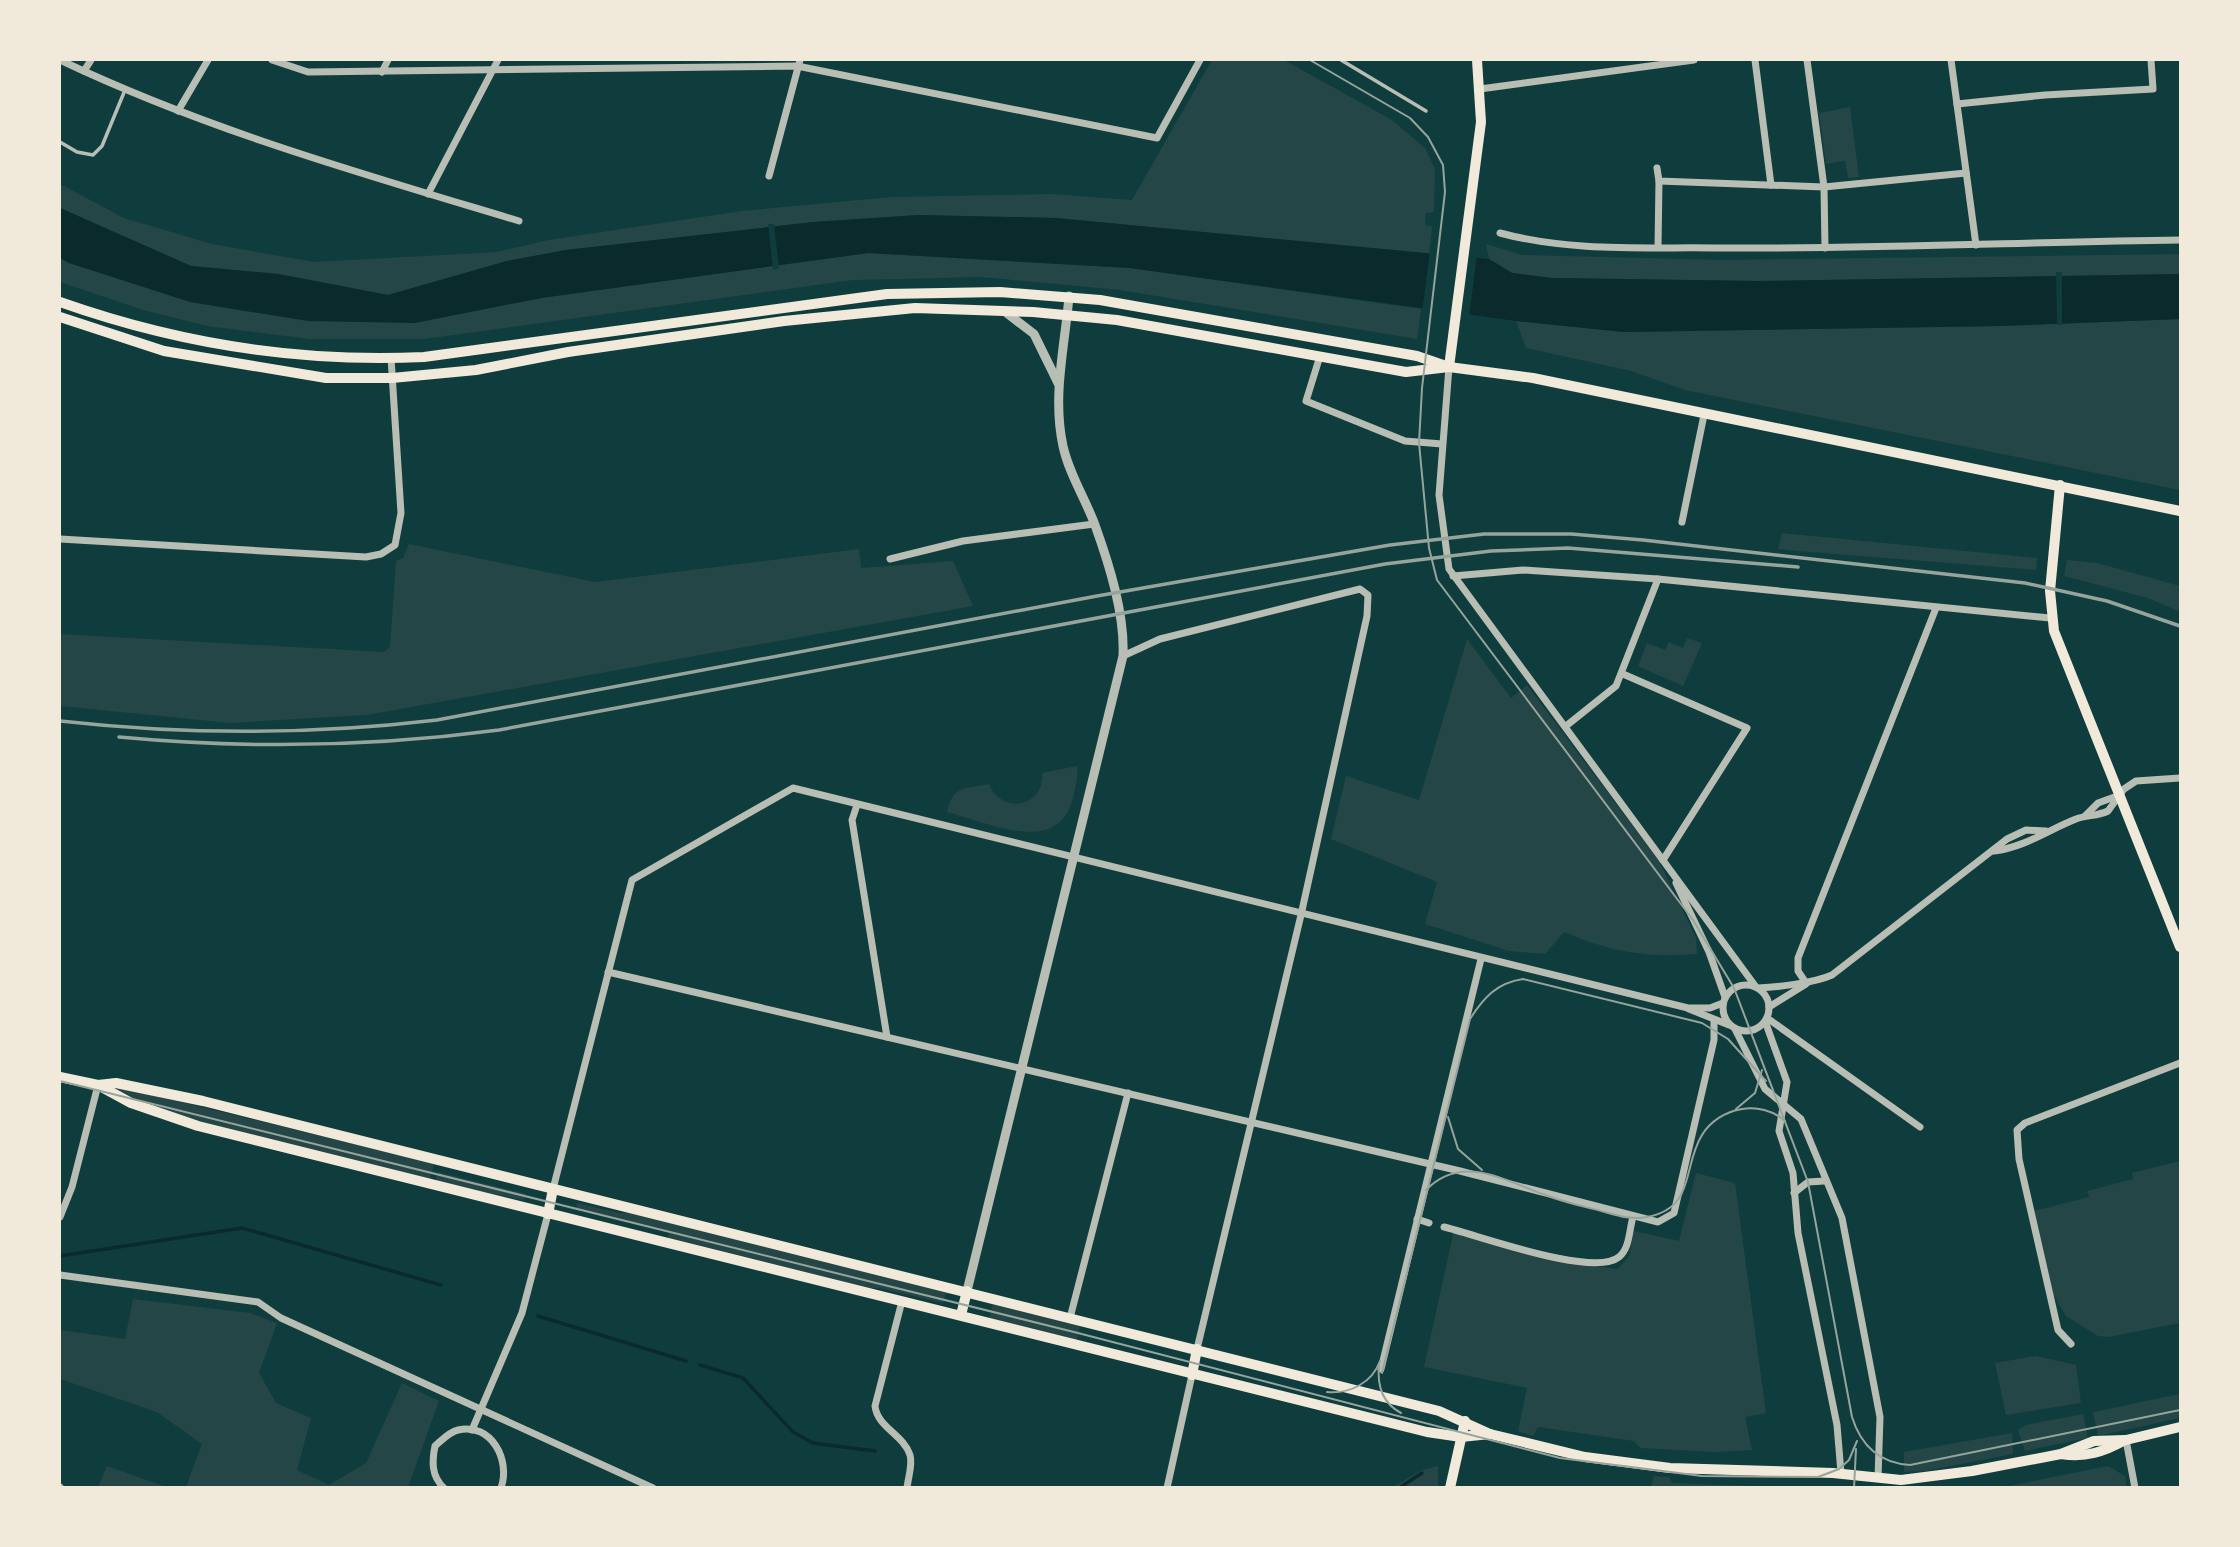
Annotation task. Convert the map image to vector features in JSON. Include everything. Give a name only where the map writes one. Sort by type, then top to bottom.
[{"type":"main road","points":[[1449,367],[1480,122],[1477,60]]},
{"type":"main road","points":[[60,302],[110,320],[215,345],[323,358],[391,358],[478,350],[887,294],[986,292],[1069,296],[1186,313],[1404,353],[1449,367],[1533,378],[2180,511]]},
{"type":"main road","points":[[60,317],[164,351],[312,376],[392,378],[502,367],[568,352],[865,311],[915,308],[1004,311],[1117,320],[1406,372],[1449,367]]},
{"type":"main road","points":[[2060,485],[2050,618],[2180,947]]},
{"type":"main road","points":[[60,1077],[98,1085],[131,1103],[198,1126],[1192,1375],[1433,1433],[1461,1437],[1490,1434]]},
{"type":"main road","points":[[98,1085],[117,1083],[203,1101],[967,1291],[1439,1411],[1490,1434],[1556,1451],[1649,1465],[1841,1473],[1878,1478],[1938,1477],[2061,1454],[2094,1441],[2126,1440],[2180,1427]]},
{"type":"main road","points":[[548,1214],[553,1189]]},
{"type":"main road","points":[[961,1315],[967,1291]]},
{"type":"main road","points":[[1192,1375],[1197,1349]]},
{"type":"main road","points":[[1450,1488],[1465,1421]]},
{"type":"street","points":[[60,60],[125,90],[256,141],[519,221]]},
{"type":"street","points":[[84,71],[91,60]]},
{"type":"street","points":[[178,111],[208,60]]},
{"type":"street","points":[[272,60],[309,72],[491,72],[798,63]]},
{"type":"street","points":[[382,72],[388,60]]},
{"type":"street","points":[[428,194],[498,60]]},
{"type":"street","points":[[786,60],[1157,138],[1200,60]]},
{"type":"street","points":[[1480,89],[1639,63],[1694,60]]},
{"type":"street","points":[[1755,60],[1771,185]]},
{"type":"street","points":[[1807,60],[1825,187],[1825,248]]},
{"type":"street","points":[[1951,60],[1976,245]]},
{"type":"street","points":[[1957,104],[2045,95],[2153,89],[2151,60]]},
{"type":"street","points":[[769,176],[798,63]]},
{"type":"street","points":[[1657,168],[1658,247]]},
{"type":"street","points":[[1659,181],[1825,187],[1966,173]]},
{"type":"street","points":[[1500,233],[1537,243],[1658,247],[1825,248],[2180,240]]},
{"type":"street","points":[[967,1291],[1123,656],[1121,627],[1094,524],[1066,459],[1060,428],[1059,387],[1069,296]]},
{"type":"street","points":[[1004,311],[1034,334],[1059,387]]},
{"type":"street","points":[[1320,356],[1306,401],[1405,440],[1442,444]]},
{"type":"street","points":[[60,539],[366,557],[381,554],[395,545],[401,521],[391,358]]},
{"type":"street","points":[[1449,367],[1442,444],[1440,509],[1447,563],[1452,576],[1767,998],[1769,1007],[1766,1019],[1787,1082],[1780,1131],[1793,1173],[1798,1233],[1837,1425],[1841,1473]]},
{"type":"street","points":[[1682,522],[1703,415]]},
{"type":"street","points":[[890,559],[962,541],[1094,524]]},
{"type":"street","points":[[1452,576],[1523,570],[1658,579],[2050,618]]},
{"type":"street","points":[[1566,726],[1616,687],[1658,579]]},
{"type":"street","points":[[1123,656],[1160,639],[1346,592],[1360,589],[1367,595],[1367,616],[1301,915],[1197,1349]]},
{"type":"street","points":[[1806,983],[1798,971],[1798,958],[1936,608]]},
{"type":"street","points":[[1623,674],[1747,728],[1665,863]]},
{"type":"street","points":[[1993,851],[2029,843],[2046,831],[2085,816],[2108,811],[2120,795],[2136,781],[2180,778]]},
{"type":"street","points":[[553,1189],[632,880],[793,788],[1072,859],[1688,1008],[1710,1009],[1740,985],[1757,988],[1791,982],[1806,983]]},
{"type":"street","points":[[2085,816],[2103,800],[2120,795]]},
{"type":"street","points":[[856,805],[852,820],[887,1037]]},
{"type":"street","points":[[1769,1007],[1806,983],[1832,975],[1847,966],[2007,839],[2026,830],[2046,831]]},
{"type":"street","points":[[1665,863],[1709,952],[1724,1000],[1724,1016],[1765,1089],[1801,1119],[1842,1218],[1880,1417],[1878,1478]]},
{"type":"street","points":[[1381,1369],[1481,959]]},
{"type":"street","points":[[608,972],[1431,1164],[1633,1217],[1664,1221],[1674,1213],[1714,1040],[1714,1021]]},
{"type":"street","points":[[1688,1008],[1733,1028],[1754,1030],[1766,1019]]},
{"type":"street","points":[[1766,1019],[1920,1126]]},
{"type":"street","points":[[2071,1344],[2058,1329],[2019,1159],[2017,1130],[2025,1123],[2180,1063]]},
{"type":"street","points":[[60,1217],[61,1206],[72,1187],[98,1085]]},
{"type":"street","points":[[1070,1318],[1128,1093]]},
{"type":"street","points":[[1794,1193],[1808,1182],[1825,1181]]},
{"type":"street","points":[[472,1430],[522,1313],[548,1214]]},
{"type":"street","points":[[1444,1227],[1534,1252],[1603,1265],[1618,1259],[1626,1250],[1633,1217]]},
{"type":"street","points":[[1417,1219],[1429,1223]]},
{"type":"street","points":[[60,1275],[258,1302],[281,1318],[653,1488]]},
{"type":"street","points":[[902,1301],[875,1406],[876,1415],[904,1443],[911,1456],[907,1488]]},
{"type":"street","points":[[1167,1488],[1192,1375]]},
{"type":"street","points":[[444,1488],[437,1482],[433,1469],[435,1446],[457,1430],[472,1430],[495,1443],[500,1451],[505,1475],[501,1488]]},
{"type":"street","points":[[2126,1440],[2135,1488]]},
{"type":"lane","points":[[1341,60],[1426,111]]},
{"type":"lane","points":[[60,142],[77,152],[93,155],[102,146],[125,90]]},
{"type":"shaded area","points":[[1212,60],[1284,60],[1392,120],[1425,148],[1435,169],[1434,212],[1426,213],[1425,225],[1432,227],[1429,254],[1056,218],[919,215],[814,222],[566,250],[507,261],[388,295],[278,274],[191,266],[60,208],[60,184],[124,218],[212,244],[314,262],[497,252],[548,240],[742,211],[891,197],[1052,194],[1132,200]]},
{"type":"shaded area","points":[[1850,107],[1859,177],[1848,178],[1845,161],[1826,164],[1819,113]]},
{"type":"shaded area","points":[[60,208],[191,266],[278,274],[388,295],[507,261],[566,250],[814,222],[919,215],[1056,218],[1489,259],[1512,273],[1552,278],[1758,281],[2180,274],[2180,319],[2000,326],[1624,332],[1516,321],[1130,268],[868,253],[541,298],[414,323],[308,321],[190,302],[69,263],[60,258]]},
{"type":"shaded area","points":[[1486,244],[1522,255],[1722,260],[2180,254],[2180,274],[1758,281],[1552,278],[1512,273],[1489,259]]},
{"type":"shaded area","points":[[868,253],[1130,268],[1421,309],[1417,339],[1120,290],[981,277],[853,280],[424,339],[310,339],[207,326],[143,310],[60,282],[60,258],[69,263],[414,323],[541,298]]},
{"type":"shaded area","points":[[2180,319],[2180,490],[1685,390],[1631,371],[1526,348],[1516,321],[1624,332],[2000,326]]},
{"type":"shaded area","points":[[1782,533],[2037,558],[2036,570],[1778,549]]},
{"type":"shaded area","points":[[409,544],[595,582],[859,549],[861,568],[953,561],[973,606],[367,715],[230,723],[60,706],[60,634],[384,652],[390,647],[396,561],[403,558]]},
{"type":"shaded area","points":[[2067,560],[2097,563],[2180,586],[2180,612],[2148,598],[2064,576]]},
{"type":"shaded area","points":[[1687,638],[1702,643],[1683,686],[1638,666],[1647,643],[1665,650],[1669,642],[1683,648]]},
{"type":"shaded area","points":[[1467,639],[1511,698],[1527,685],[1659,861],[1696,938],[1697,954],[1629,952],[1564,932],[1545,954],[1509,951],[1425,924],[1437,882],[1331,839],[1346,776],[1419,800]]},
{"type":"shaded area","points":[[1077,766],[1073,798],[1065,816],[1053,827],[1037,831],[1019,831],[947,812],[953,797],[961,790],[989,784],[1003,800],[1021,803],[1030,800],[1041,785],[1042,773]]},
{"type":"shaded area","points":[[114,1086],[434,1163],[430,1181],[201,1124],[122,1095]]},
{"type":"shaded area","points":[[2180,1161],[2180,1323],[2108,1337],[2098,1336],[2066,1316],[2053,1294],[2034,1211],[2089,1197],[2087,1191],[2133,1179],[2132,1173]]},
{"type":"shaded area","points":[[438,1172],[526,1194],[524,1200],[435,1183]]},
{"type":"shaded area","points":[[1696,1173],[1735,1183],[1766,1413],[1745,1417],[1752,1450],[1714,1452],[1640,1448],[1634,1441],[1538,1427],[1533,1436],[1518,1431],[1527,1388],[1424,1367],[1454,1230],[1553,1260],[1618,1269],[1629,1256],[1634,1231],[1679,1241]]},
{"type":"shaded area","points":[[577,1203],[620,1213],[637,1213],[953,1294],[946,1294],[943,1303],[879,1288],[862,1288],[668,1239],[669,1232],[576,1209]]},
{"type":"shaded area","points":[[133,1299],[250,1313],[277,1323],[259,1373],[276,1403],[311,1418],[297,1470],[329,1485],[366,1463],[402,1383],[439,1401],[408,1487],[186,1487],[202,1444],[157,1412],[60,1379],[60,1330],[125,1339]]},
{"type":"shaded area","points":[[993,1303],[1081,1323],[1076,1343],[989,1320]]},
{"type":"shaded area","points":[[2036,1356],[2076,1365],[2081,1403],[2006,1415],[1995,1363]]},
{"type":"shaded area","points":[[2180,1394],[2180,1418],[2098,1436],[2093,1412]]},
{"type":"shaded area","points":[[2083,1414],[2088,1438],[2025,1451],[2018,1430],[2026,1425]]},
{"type":"shaded area","points":[[2012,1433],[2013,1454],[1925,1471],[1904,1472],[1904,1452]]},
{"type":"shaded area","points":[[107,1466],[166,1487],[98,1487]]},
{"type":"shaded area","points":[[1438,1466],[1438,1487],[1393,1487],[1422,1470]]},
{"type":"shaded area","points":[[2108,1466],[2125,1476],[2127,1487],[2004,1487]]},
{"type":"shaded area","points":[[1654,1476],[1669,1477],[1672,1483],[1779,1487],[1651,1487]]},
{"type":"pier","points":[[768,224],[774,224],[779,269],[773,270]]},
{"type":"pier","points":[[1430,251],[1477,254],[1469,318],[1422,312]]},
{"type":"pier","points":[[2056,272],[2062,272],[2062,325],[2057,325]]},
{"type":"waterway","points":[[60,1256],[242,1228],[441,1285]]},
{"type":"waterway","points":[[538,1316],[686,1361]]},
{"type":"waterway","points":[[700,1365],[743,1378],[793,1432],[813,1443],[875,1451]]},
{"type":"waterway","points":[[1399,1488],[1422,1473]]},
{"type":"tram line","points":[[1310,60],[1410,118],[1428,137],[1443,165],[1445,192],[1422,388],[1419,443],[1429,548],[1437,580],[1693,920],[1734,988],[1808,1182],[1852,1417],[1866,1444],[1881,1457],[1910,1465],[2180,1410]]},
{"type":"tram line","points":[[1382,1373],[1470,1019],[1492,992],[1523,979],[1702,1023],[1728,1039],[1766,1081]]},
{"type":"tram line","points":[[1736,1109],[1755,1093],[1762,1070]]},
{"type":"tram line","points":[[60,1081],[1074,1332],[1560,1458],[1702,1476],[1818,1477],[1839,1469],[1849,1460],[1857,1441]]},
{"type":"tram line","points":[[1426,1190],[1440,1179],[1455,1173],[1470,1172],[1501,1178],[1555,1198],[1615,1215],[1647,1217],[1663,1212],[1681,1196],[1696,1147],[1709,1125],[1719,1118],[1729,1112],[1753,1108],[1775,1114],[1785,1121]]},
{"type":"tram line","points":[[1448,1117],[1458,1149],[1482,1170]]},
{"type":"tram line","points":[[1327,1392],[1344,1391],[1359,1386],[1372,1375],[1380,1361]]},
{"type":"tram line","points":[[1379,1365],[1382,1393],[1389,1404],[1401,1413]]},
{"type":"tram line","points":[[1854,1488],[1856,1449]]},
{"type":"railway","points":[[60,721],[201,731],[296,731],[437,720],[1097,596],[1390,545],[1484,534],[1571,534],[1643,540],[2025,583],[2107,601],[2180,626]]},
{"type":"railway","points":[[119,737],[262,745],[404,740],[499,730],[1385,564],[1491,551],[1568,548],[1798,567]]}]
